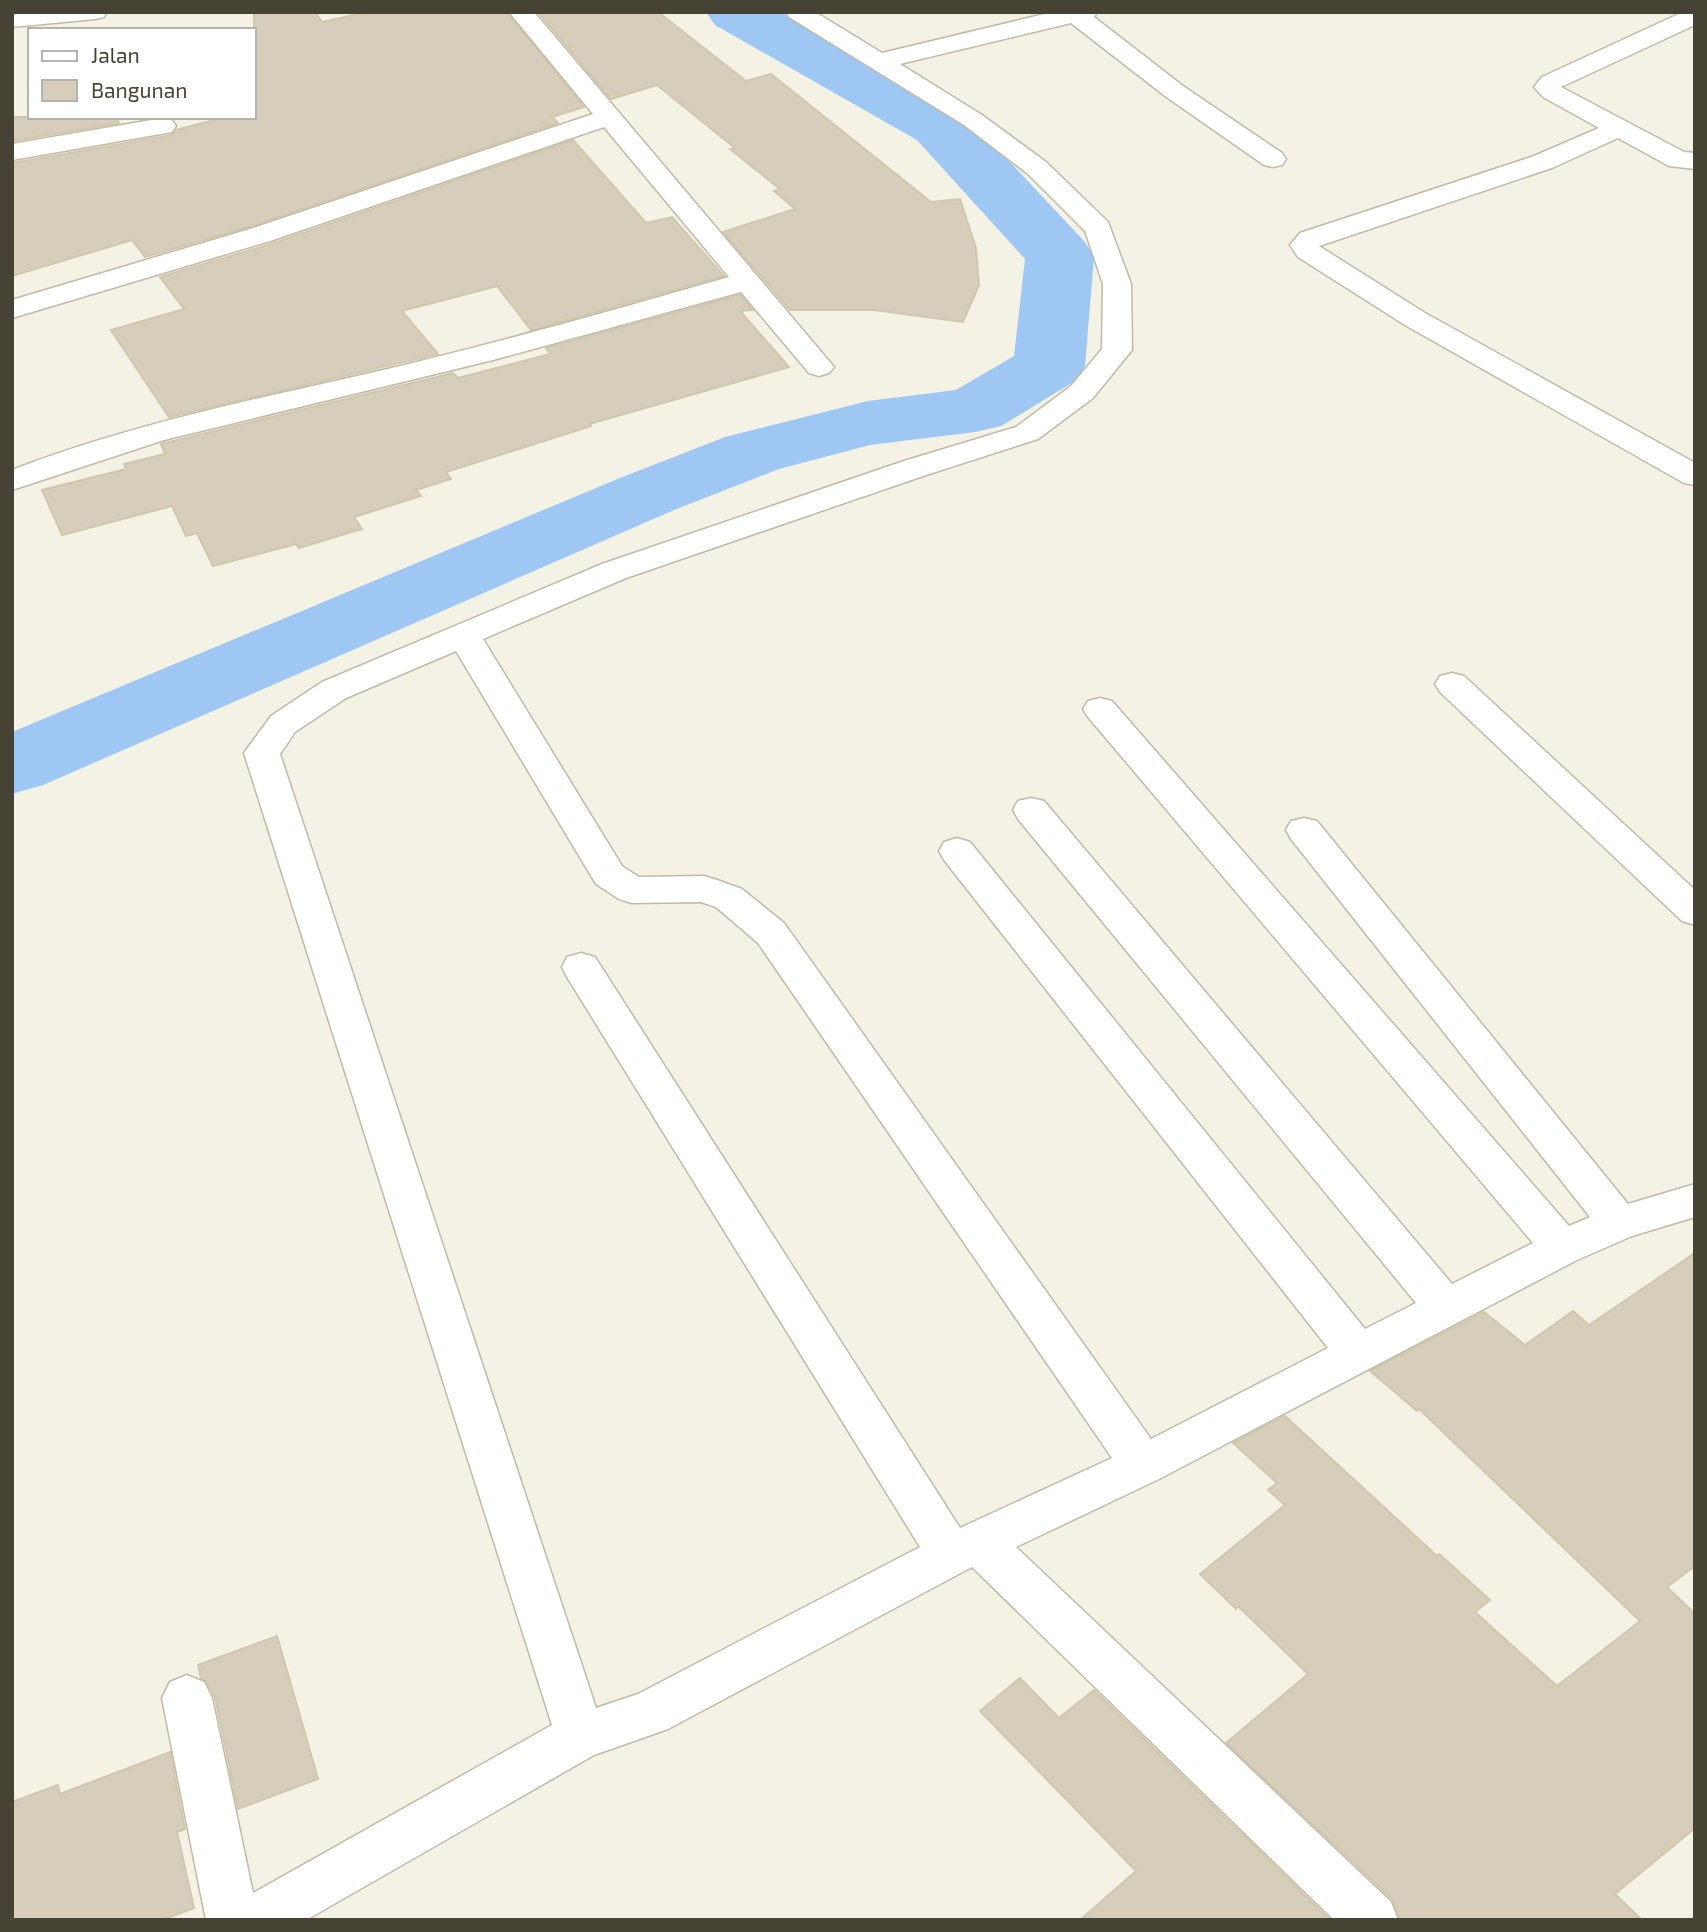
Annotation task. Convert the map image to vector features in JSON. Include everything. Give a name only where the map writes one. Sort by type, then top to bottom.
[{"type":"street","points":[[12,20],[95,12]]},
{"type":"street","points":[[521,12],[819,367]]},
{"type":"street","points":[[580,1736],[262,753],[283,724],[334,690],[614,571],[915,468],[1027,433],[1082,392],[1117,350],[1117,284],[1098,229],[1037,168],[973,120],[798,12]]},
{"type":"street","points":[[881,61],[1080,13],[1174,91],[1273,159]]},
{"type":"street","points":[[1695,16],[1551,82],[1547,87],[1618,129],[1678,160],[1695,161]]},
{"type":"street","points":[[12,309],[260,235],[609,117]]},
{"type":"street","points":[[12,152],[163,126]]},
{"type":"street","points":[[1618,129],[1543,162],[1310,240],[1304,245],[1308,251],[1415,319],[1695,476]]},
{"type":"street","points":[[12,481],[53,464],[138,436],[472,358],[747,281]]},
{"type":"street","points":[[464,636],[609,875],[632,890],[704,890],[729,898],[771,933],[1143,1465]]},
{"type":"street","points":[[1452,684],[1695,912]]},
{"type":"street","points":[[1100,709],[1562,1248]]},
{"type":"street","points":[[1031,810],[1446,1308]]},
{"type":"street","points":[[1304,830],[1619,1223]]},
{"type":"street","points":[[957,851],[1359,1354]]},
{"type":"street","points":[[581,967],[964,1548],[1372,1920]]},
{"type":"street","points":[[260,1920],[274,1909],[580,1736],[650,1713],[964,1548],[1143,1465],[1562,1248],[1619,1223],[1695,1200]]},
{"type":"street","points":[[187,1698],[232,1920]]},
{"type":"building","points":[[254,12],[315,12],[322,22],[367,12],[507,12],[584,107],[552,117],[558,123],[249,227],[145,257],[132,240],[12,276],[12,163],[172,135],[176,130],[218,119],[256,119]]},
{"type":"building","points":[[538,12],[658,12],[746,81],[771,74],[931,202],[960,199],[976,248],[979,285],[963,322],[874,310],[790,310],[723,232],[795,209],[774,191],[780,189],[730,149],[735,148],[657,85],[611,99]]},
{"type":"building","points":[[12,117],[117,119],[119,123],[12,141]]},
{"type":"building","points":[[573,140],[646,223],[672,217],[724,276],[531,330],[497,286],[402,311],[438,354],[169,417],[111,330],[184,309],[160,277],[271,244]]},
{"type":"building","points":[[740,295],[753,310],[740,311],[789,367],[589,424],[591,426],[446,472],[451,479],[416,490],[421,496],[354,517],[362,529],[299,548],[296,544],[213,566],[197,533],[186,536],[172,506],[62,535],[42,490],[126,469],[124,464],[165,454],[161,444],[453,373],[458,378],[550,354],[546,348]]},
{"type":"building","points":[[1695,1253],[1695,1566],[1667,1587],[1695,1614],[1695,1828],[1615,1894],[1642,1920],[1400,1920],[1393,1900],[1226,1743],[1308,1674],[1238,1606],[1236,1609],[1200,1574],[1285,1505],[1268,1490],[1277,1483],[1233,1443],[1285,1416],[1437,1556],[1439,1554],[1490,1600],[1475,1612],[1557,1686],[1640,1621],[1419,1409],[1417,1411],[1370,1371],[1484,1312],[1525,1345],[1573,1311],[1589,1325]]},
{"type":"building","points":[[277,1636],[318,1779],[238,1809],[215,1697],[206,1681],[201,1678],[198,1665]]},
{"type":"building","points":[[1020,1678],[1059,1718],[1094,1690],[1330,1920],[1080,1920],[1136,1871],[980,1711]]},
{"type":"building","points":[[170,1752],[185,1829],[177,1832],[194,1908],[162,1920],[12,1920],[12,1802],[58,1785],[60,1794]]},
{"type":"waterway","points":[[12,765],[647,494],[752,453],[868,423],[975,410],[1049,366],[1060,256],[940,126],[736,12]]}]
